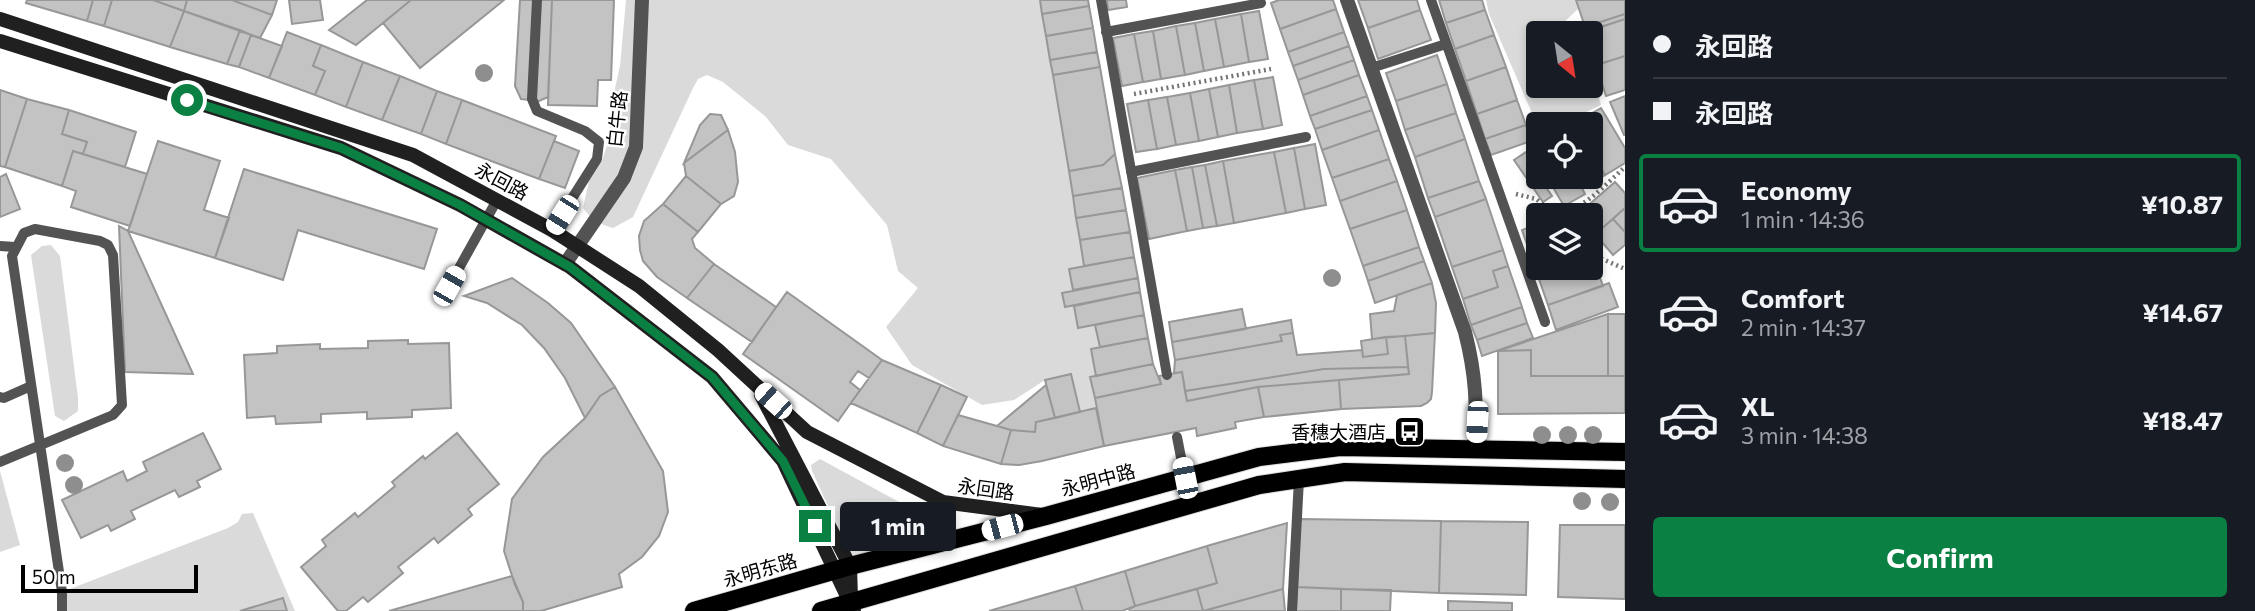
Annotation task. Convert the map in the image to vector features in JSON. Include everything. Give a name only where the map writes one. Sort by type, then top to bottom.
[{"type":"main road","name":"永回路","points":[[0,19],[413,155],[552,230],[639,286],[719,351],[807,432],[943,502],[1046,516]]},
{"type":"main road","points":[[0,41],[341,148],[486,220],[565,264],[712,377],[783,461],[843,568]]},
{"type":"main road","points":[[757,386],[843,568],[852,607]]},
{"type":"main road","name":"永明中路","points":[[843,568],[1259,457],[1340,447],[1625,452]]},
{"type":"main road","points":[[821,611],[852,607],[1259,485],[1345,472],[1625,479]]},
{"type":"main road","name":"永明东路","points":[[694,611],[843,568]]},
{"type":"street","name":"白牛路","points":[[565,264],[624,178],[636,147],[642,0]]},
{"type":"street","points":[[1347,0],[1465,332],[1474,365],[1478,401],[1475,449]]},
{"type":"lane","points":[[537,0],[532,99],[537,111],[585,131],[599,142],[597,159],[552,230]]},
{"type":"lane","points":[[1101,0],[1167,375]]},
{"type":"lane","points":[[1431,0],[1545,322]]},
{"type":"lane","points":[[1106,32],[1261,3]]},
{"type":"lane","points":[[1371,68],[1446,44]]},
{"type":"lane","points":[[1131,172],[1306,137]]},
{"type":"lane","points":[[449,286],[497,200]]},
{"type":"lane","points":[[0,462],[40,444],[113,415],[121,405],[113,255],[108,245],[100,241],[35,229],[24,233],[12,256],[31,386],[40,444],[62,592],[62,611]]},
{"type":"lane","points":[[0,246],[15,247]]},
{"type":"lane","points":[[0,397],[5,398],[31,386]]},
{"type":"lane","points":[[1177,437],[1185,478]]},
{"type":"lane","points":[[1292,611],[1299,479]]},
{"type":"path","points":[[1118,96],[1271,69]]},
{"type":"path","points":[[1581,203],[1625,167]]},
{"type":"path","points":[[1502,201],[1518,192],[1541,203]]},
{"type":"path","points":[[1603,259],[1625,269]]},
{"type":"shaded area","points":[[626,0],[1040,0],[1084,266],[1069,269],[1073,290],[1062,293],[1065,307],[1074,306],[1078,328],[1095,325],[1100,347],[1091,349],[1096,376],[1090,377],[1096,408],[1080,412],[1045,380],[1014,400],[982,405],[912,365],[886,327],[918,288],[898,271],[887,225],[831,159],[788,145],[766,117],[723,82],[707,75],[698,79],[693,88],[633,217],[613,228],[592,218],[583,208],[589,181],[602,161],[609,139]]},
{"type":"shaded area","points":[[1486,0],[1576,0],[1579,8],[1565,21],[1526,21],[1526,98],[1599,98],[1601,105],[1586,112],[1531,112],[1489,14]]},
{"type":"shaded area","points":[[51,245],[60,256],[78,398],[78,411],[64,421],[55,416],[31,255],[42,246]]},
{"type":"shaded area","points":[[820,459],[925,516],[928,527],[856,548],[845,543],[812,471],[811,465]]},
{"type":"shaded area","points":[[0,471],[20,545],[0,552]]},
{"type":"shaded area","points":[[253,513],[295,611],[287,611],[283,599],[240,611],[67,611],[62,592],[228,528],[238,522],[242,514]]},
{"type":"building","points":[[27,0],[93,0],[87,21],[26,3]]},
{"type":"building","points":[[93,0],[112,0],[104,26],[87,21]]},
{"type":"building","points":[[112,0],[153,0],[184,11],[170,47],[104,26]]},
{"type":"building","points":[[153,0],[187,0],[184,11]]},
{"type":"building","points":[[187,0],[232,0],[272,15],[260,38],[184,11]]},
{"type":"building","points":[[232,0],[277,0],[272,15]]},
{"type":"building","points":[[289,0],[320,0],[323,20],[292,24]]},
{"type":"building","points":[[367,0],[411,0],[356,45],[329,30]]},
{"type":"building","points":[[411,0],[504,0],[420,68],[383,23]]},
{"type":"building","points":[[520,0],[552,0],[548,97],[539,101],[521,99],[515,86]]},
{"type":"building","points":[[552,0],[614,0],[611,80],[598,80],[597,106],[548,105]]},
{"type":"building","points":[[1040,0],[1088,0],[1089,6],[1042,14]]},
{"type":"building","points":[[1107,0],[1126,0],[1127,7],[1108,10]]},
{"type":"building","points":[[1279,0],[1333,0],[1336,9],[1280,29],[1271,3]]},
{"type":"building","points":[[1358,0],[1417,0],[1420,10],[1368,28]]},
{"type":"building","points":[[1439,0],[1482,0],[1485,10],[1446,23]]},
{"type":"building","points":[[1576,0],[1625,0],[1625,14],[1603,21],[1583,21]]},
{"type":"building","points":[[1089,6],[1093,28],[1046,36],[1042,14]]},
{"type":"building","points":[[1336,9],[1344,32],[1288,52],[1280,29]]},
{"type":"building","points":[[1420,10],[1431,40],[1378,59],[1368,28]]},
{"type":"building","points":[[1485,10],[1494,35],[1455,49],[1446,23]]},
{"type":"building","points":[[184,11],[240,30],[227,64],[170,47]]},
{"type":"building","points":[[1259,11],[1268,59],[1249,62],[1241,14]]},
{"type":"building","points":[[1241,14],[1249,62],[1224,67],[1215,19]]},
{"type":"building","points":[[1625,14],[1625,19],[1603,27],[1603,21]]},
{"type":"building","points":[[1215,19],[1224,67],[1204,71],[1195,23]]},
{"type":"building","points":[[1625,19],[1625,56],[1603,63],[1603,26]]},
{"type":"building","points":[[1195,23],[1204,71],[1185,75],[1176,26]]},
{"type":"building","points":[[1176,26],[1185,75],[1161,79],[1153,31]]},
{"type":"building","points":[[1093,28],[1097,52],[1050,60],[1046,36]]},
{"type":"building","points":[[240,30],[251,35],[239,67],[227,64]]},
{"type":"building","points":[[1153,31],[1161,79],[1143,82],[1134,34]]},
{"type":"building","points":[[287,32],[321,45],[313,66],[325,71],[315,95],[269,78]]},
{"type":"building","points":[[1344,32],[1349,46],[1293,66],[1288,52]]},
{"type":"building","points":[[1134,34],[1143,82],[1122,86],[1113,38]]},
{"type":"building","points":[[251,35],[282,46],[269,78],[239,67]]},
{"type":"building","points":[[1494,35],[1506,67],[1466,81],[1455,49]]},
{"type":"building","points":[[321,45],[363,62],[346,107],[315,95],[325,71],[313,66]]},
{"type":"building","points":[[1349,46],[1354,60],[1298,80],[1293,66]]},
{"type":"building","points":[[1097,52],[1100,67],[1053,75],[1050,60]]},
{"type":"building","points":[[1437,55],[1447,84],[1396,101],[1386,73]]},
{"type":"building","points":[[1625,56],[1625,90],[1606,96],[1603,87],[1603,63]]},
{"type":"building","points":[[1354,60],[1359,75],[1303,95],[1298,80]]},
{"type":"building","points":[[363,62],[400,76],[382,120],[346,107]]},
{"type":"building","points":[[1100,67],[1115,154],[1103,165],[1069,171],[1053,75]]},
{"type":"building","points":[[1506,67],[1517,100],[1477,114],[1466,81]]},
{"type":"building","points":[[1359,75],[1367,96],[1310,116],[1303,95]]},
{"type":"building","points":[[400,76],[437,91],[421,134],[382,120]]},
{"type":"building","points":[[1273,77],[1282,125],[1263,129],[1254,80]]},
{"type":"building","points":[[1254,80],[1263,129],[1237,133],[1229,85]]},
{"type":"building","points":[[1447,84],[1456,113],[1405,130],[1396,101]]},
{"type":"building","points":[[1229,85],[1237,133],[1218,137],[1209,89]]},
{"type":"building","points":[[1209,89],[1218,137],[1199,141],[1190,93]]},
{"type":"building","points":[[0,90],[27,99],[5,167],[0,166]]},
{"type":"building","points":[[437,91],[462,100],[446,144],[421,134]]},
{"type":"building","points":[[1190,93],[1199,141],[1176,145],[1167,97]]},
{"type":"building","points":[[1367,96],[1372,110],[1315,129],[1310,116]]},
{"type":"building","points":[[1625,96],[1625,135],[1624,135],[1610,102]]},
{"type":"building","points":[[1167,97],[1176,145],[1157,149],[1148,100]]},
{"type":"building","points":[[27,99],[69,110],[62,134],[87,142],[83,154],[73,151],[62,186],[5,167]]},
{"type":"building","points":[[462,100],[556,136],[539,179],[446,144]]},
{"type":"building","points":[[1148,100],[1157,149],[1136,152],[1127,104]]},
{"type":"building","points":[[1517,100],[1526,125],[1485,139],[1477,114]]},
{"type":"building","points":[[1601,108],[1625,148],[1625,163],[1605,175],[1603,112],[1594,112]]},
{"type":"building","points":[[69,110],[136,132],[125,167],[83,154],[87,142],[62,134]]},
{"type":"building","points":[[1372,110],[1379,130],[1322,150],[1315,129]]},
{"type":"building","points":[[1456,113],[1465,139],[1415,157],[1405,130]]},
{"type":"building","points":[[710,114],[721,115],[728,130],[684,163],[700,125]]},
{"type":"building","points":[[1526,125],[1526,143],[1491,155],[1485,139]]},
{"type":"building","points":[[728,130],[735,152],[738,182],[734,196],[721,204],[686,176],[684,163]]},
{"type":"building","points":[[1379,130],[1389,159],[1332,178],[1322,150]]},
{"type":"building","points":[[1465,139],[1479,181],[1428,198],[1415,157]]},
{"type":"building","points":[[158,141],[220,161],[204,210],[229,218],[215,258],[128,231]]},
{"type":"building","points":[[554,141],[579,151],[565,188],[539,179]]},
{"type":"building","points":[[1315,144],[1326,205],[1305,209],[1294,148]]},
{"type":"building","points":[[1294,148],[1305,209],[1286,213],[1274,152]]},
{"type":"building","points":[[73,151],[147,174],[130,226],[71,207],[76,191],[62,186]]},
{"type":"building","points":[[1274,152],[1286,213],[1234,223],[1223,161]]},
{"type":"building","points":[[1526,152],[1526,177],[1514,160]]},
{"type":"building","points":[[1115,154],[1122,188],[1073,196],[1069,171],[1103,165]]},
{"type":"building","points":[[1389,159],[1397,181],[1340,201],[1332,178]]},
{"type":"building","points":[[1223,161],[1234,223],[1217,226],[1205,165]]},
{"type":"building","points":[[1205,165],[1217,226],[1203,228],[1192,167]]},
{"type":"building","points":[[1192,167],[1203,228],[1187,231],[1175,170]]},
{"type":"building","points":[[244,169],[437,229],[424,269],[298,230],[283,280],[215,258]]},
{"type":"building","points":[[1175,170],[1187,231],[1149,239],[1137,178]]},
{"type":"building","points":[[6,174],[20,209],[0,217],[0,177]]},
{"type":"building","points":[[686,176],[721,204],[698,232],[663,204]]},
{"type":"building","points":[[1397,181],[1407,210],[1350,229],[1340,201]]},
{"type":"building","points":[[1479,181],[1486,199],[1435,217],[1428,198]]},
{"type":"building","points":[[1615,182],[1625,193],[1625,208],[1603,227],[1603,203],[1591,203]]},
{"type":"building","points":[[1122,188],[1126,210],[1076,218],[1073,196]]},
{"type":"building","points":[[1534,189],[1547,189],[1552,196],[1543,202]]},
{"type":"building","points":[[1554,189],[1582,189],[1585,194],[1569,203],[1562,203]]},
{"type":"building","points":[[1486,199],[1503,250],[1452,267],[1435,217]]},
{"type":"building","points":[[663,204],[698,232],[692,239],[695,248],[714,264],[687,298],[657,277],[643,261],[640,250],[639,236],[644,221]]},
{"type":"building","points":[[1625,208],[1625,232],[1613,219]]},
{"type":"building","points":[[1126,210],[1130,232],[1080,240],[1076,218]]},
{"type":"building","points":[[1407,210],[1419,247],[1363,266],[1350,229]]},
{"type":"building","points":[[1613,219],[1625,232],[1625,245],[1613,255],[1603,243],[1603,227]]},
{"type":"building","points":[[119,226],[128,231],[193,374],[125,372]]},
{"type":"building","points":[[1130,232],[1134,257],[1084,266],[1080,240]]},
{"type":"building","points":[[1419,247],[1424,261],[1368,281],[1363,266]]},
{"type":"building","points":[[1503,250],[1508,266],[1493,271],[1498,287],[1463,299],[1452,267]]},
{"type":"building","points":[[1134,257],[1138,278],[1073,290],[1069,269]]},
{"type":"building","points":[[1424,261],[1432,283],[1375,303],[1368,281]]},
{"type":"building","points":[[714,264],[776,307],[752,342],[687,298]]},
{"type":"building","points":[[1508,266],[1522,307],[1471,325],[1463,299],[1498,287],[1493,271]]},
{"type":"building","points":[[512,278],[571,323],[615,387],[600,396],[585,418],[565,378],[544,348],[522,325],[487,303],[464,296]]},
{"type":"building","points":[[1138,278],[1140,292],[1065,307],[1062,293]]},
{"type":"building","points":[[1539,280],[1601,280],[1603,286],[1548,305]]},
{"type":"building","points":[[1432,283],[1436,303],[1435,333],[1372,339],[1370,314],[1394,311],[1397,295]]},
{"type":"building","points":[[1609,283],[1618,307],[1556,330],[1548,305]]},
{"type":"building","points":[[787,292],[882,360],[869,378],[858,371],[850,382],[860,390],[838,421],[743,354]]},
{"type":"building","points":[[1140,292],[1144,315],[1078,328],[1074,306]]},
{"type":"building","points":[[1522,307],[1527,323],[1477,340],[1471,325]]},
{"type":"building","points":[[1242,309],[1246,329],[1172,342],[1169,322]]},
{"type":"building","points":[[1608,314],[1625,314],[1625,376],[1608,376]]},
{"type":"building","points":[[1608,314],[1608,376],[1531,376],[1531,350],[1498,351]]},
{"type":"building","points":[[1144,315],[1148,338],[1100,347],[1095,325]]},
{"type":"building","points":[[1291,320],[1293,333],[1280,335],[1282,341],[1175,360],[1172,342]]},
{"type":"building","points":[[1527,323],[1533,338],[1482,356],[1477,340]]},
{"type":"building","points":[[1293,333],[1297,355],[1362,350],[1363,357],[1388,354],[1386,337],[1405,336],[1408,367],[1324,369],[1185,391],[1182,372],[1174,373],[1175,360],[1282,341],[1280,335]]},
{"type":"building","points":[[1435,333],[1432,392],[1427,403],[1421,406],[1341,409],[1339,380],[1409,374],[1405,336]]},
{"type":"building","points":[[1386,337],[1388,354],[1363,357],[1361,341]]},
{"type":"building","points":[[1148,338],[1153,364],[1096,376],[1091,349]]},
{"type":"building","points":[[408,340],[408,344],[449,343],[451,408],[412,410],[412,417],[367,419],[367,412],[321,414],[321,422],[276,424],[275,416],[247,418],[244,355],[277,353],[277,346],[320,344],[320,349],[368,348],[368,341]]},
{"type":"building","points":[[1531,350],[1531,376],[1625,376],[1625,413],[1498,414],[1498,351]]},
{"type":"building","points":[[882,360],[941,385],[917,433],[851,403]]},
{"type":"building","points":[[1153,364],[1161,384],[1095,398],[1090,377]]},
{"type":"building","points":[[1408,367],[1409,374],[1258,387],[1187,401],[1185,391],[1324,369]]},
{"type":"building","points":[[1182,372],[1187,401],[1258,387],[1264,417],[1235,422],[1236,428],[1197,436],[1196,428],[1104,446],[1095,398],[1161,384],[1159,376]]},
{"type":"building","points":[[1071,374],[1080,412],[1055,418],[1045,380]]},
{"type":"building","points":[[1339,380],[1341,409],[1264,417],[1258,387]]},
{"type":"building","points":[[941,385],[967,397],[943,446],[917,433]]},
{"type":"building","points":[[1046,385],[1055,418],[1036,422],[1035,432],[997,426]]},
{"type":"building","points":[[615,387],[663,471],[668,512],[659,536],[642,557],[619,574],[622,587],[541,611],[523,611],[523,602],[504,551],[512,499],[543,457],[585,418],[600,396]]},
{"type":"building","points":[[1096,408],[1104,446],[1042,461],[1019,465],[1001,464],[1011,430],[1035,432],[1036,422]]},
{"type":"building","points":[[958,415],[1011,430],[1001,464],[943,446]]},
{"type":"building","points":[[203,433],[221,469],[197,481],[200,487],[179,497],[175,490],[131,511],[135,519],[111,531],[108,525],[81,538],[62,500],[123,471],[127,481],[147,471],[143,462]]},
{"type":"building","points":[[457,433],[499,484],[468,509],[472,515],[438,543],[434,538],[398,567],[403,573],[368,602],[363,597],[346,611],[338,611],[301,567],[326,546],[322,540],[355,513],[358,517],[395,486],[392,482],[423,456],[425,459]]},
{"type":"building","points":[[1300,519],[1441,521],[1439,593],[1297,587]]},
{"type":"building","points":[[1441,521],[1528,522],[1526,595],[1439,593]]},
{"type":"building","points":[[1287,523],[1283,589],[1203,611],[1197,589],[1217,583],[1207,546]]},
{"type":"building","points":[[1560,525],[1625,525],[1625,599],[1558,597]]},
{"type":"building","points":[[1207,546],[1217,583],[1135,606],[1125,571]]},
{"type":"building","points":[[1125,571],[1135,606],[1122,611],[1083,611],[1075,586]]},
{"type":"building","points":[[512,576],[523,602],[523,611],[389,611]]},
{"type":"building","points":[[1075,586],[1083,611],[989,611]]},
{"type":"building","points":[[1297,587],[1341,589],[1341,611],[1296,611]]},
{"type":"building","points":[[1197,589],[1203,611],[1129,609],[1135,606]]},
{"type":"building","points":[[1283,589],[1285,611],[1204,611]]},
{"type":"building","points":[[1341,589],[1391,590],[1390,611],[1341,611]]},
{"type":"building","points":[[283,598],[287,611],[240,611]]},
{"type":"building","points":[[1448,601],[1512,603],[1512,611],[1448,611]]},
{"type":"place","name":"香穗大酒店","points":[[1409,432]]},
{"type":"route","points":[[187,100],[341,148],[460,205],[570,267],[712,377],[783,461],[815,526]]}]
